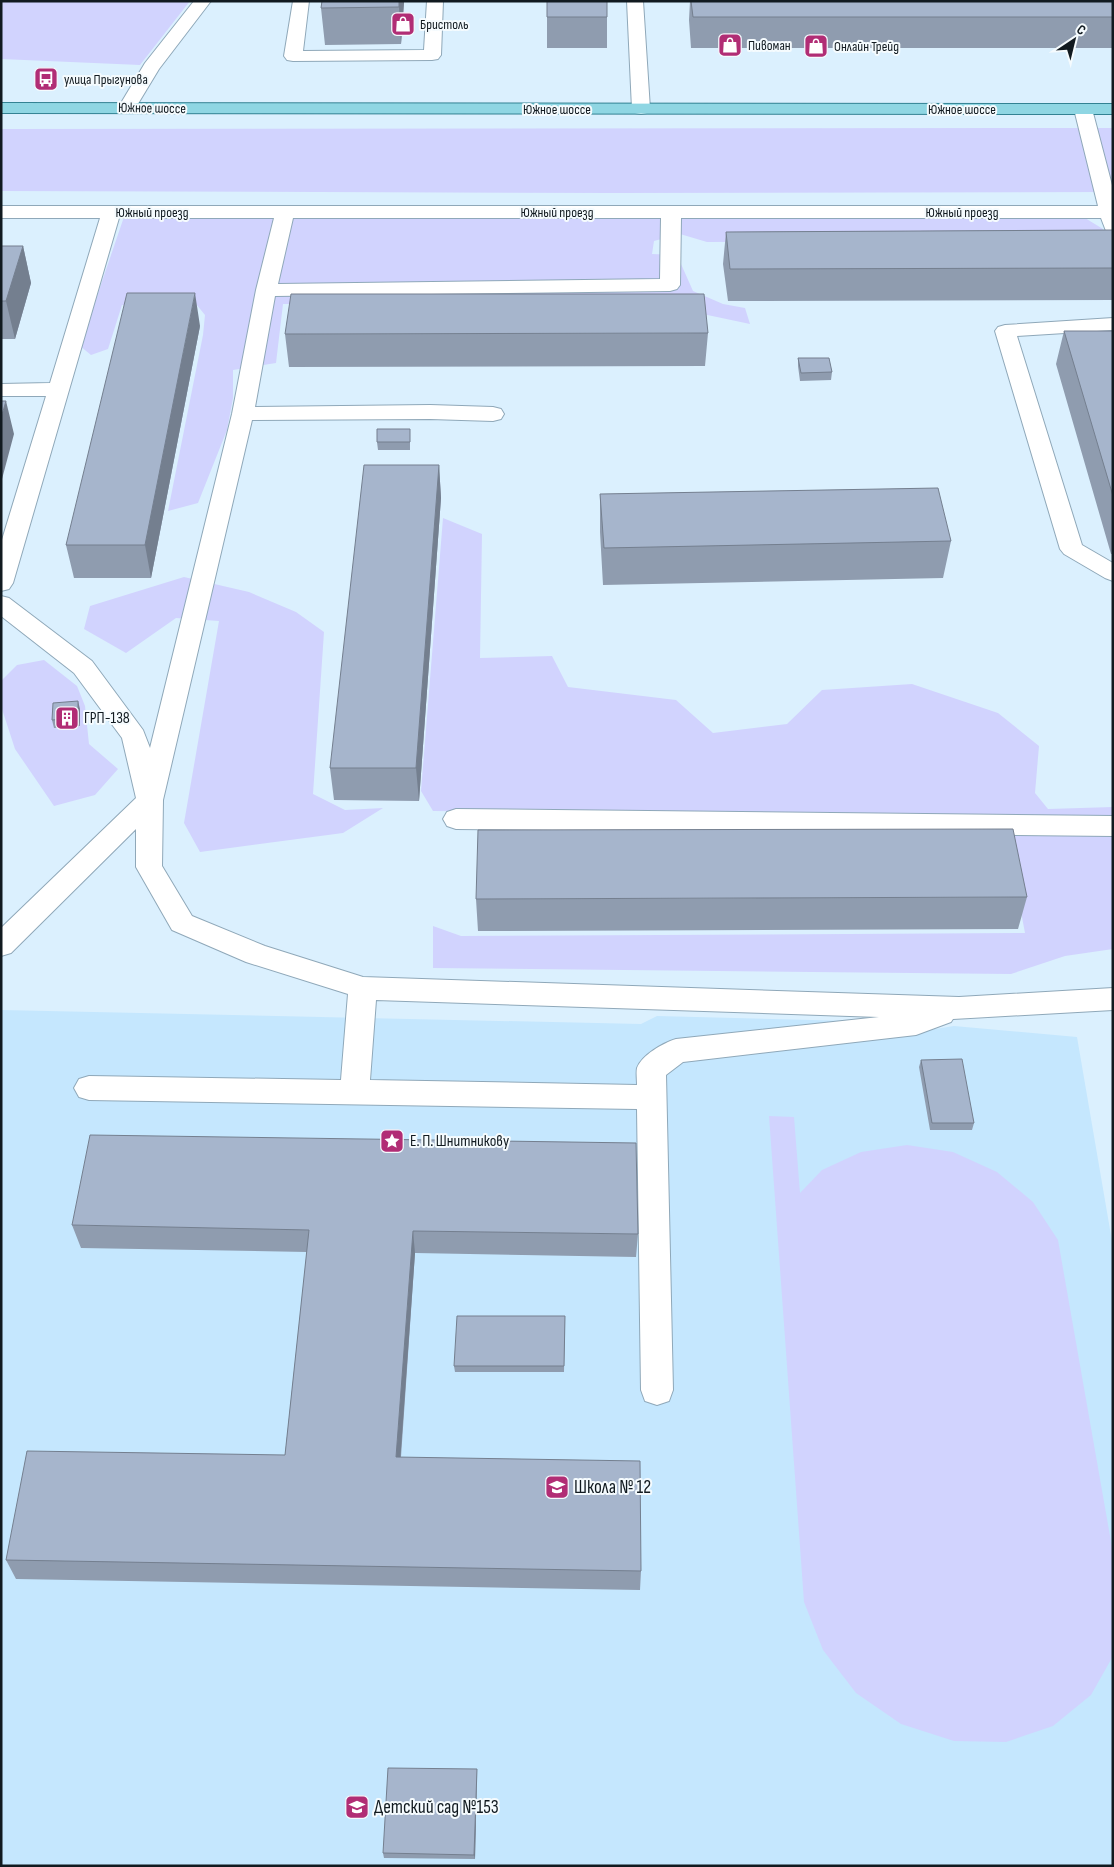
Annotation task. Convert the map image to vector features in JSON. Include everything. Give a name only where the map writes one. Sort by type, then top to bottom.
[{"type":"main road","name":"Южное шоссе","points":[[1,108],[1113,109]]},
{"type":"street","points":[[127,108],[151,67],[203,1]]},
{"type":"street","points":[[301,1],[293,56],[432,55],[435,1]]},
{"type":"street","points":[[635,1],[641,109]]},
{"type":"street","points":[[1083,109],[1111,217]]},
{"type":"street","name":"Южный проезд","points":[[1,212],[671,212],[1111,217]]},
{"type":"street","points":[[1,583],[111,212]]},
{"type":"street","points":[[285,212],[266,290],[243,414],[150,800],[149,867],[182,923],[256,954],[363,988],[959,1008],[1113,999]]},
{"type":"street","points":[[266,290],[670,285],[671,212]]},
{"type":"street","points":[[1113,324],[1005,331],[1072,549],[1113,573]]},
{"type":"street","points":[[1,390],[58,389]]},
{"type":"street","points":[[243,414],[430,412],[493,414]]},
{"type":"street","points":[[1,604],[83,667],[134,736],[150,800]]},
{"type":"street","points":[[1,945],[150,800]]},
{"type":"street","points":[[456,819],[1113,826]]},
{"type":"street","points":[[355,1092],[363,988]]},
{"type":"street","points":[[657,1390],[651,1070],[676,1051],[916,1024],[959,1008]]},
{"type":"street","points":[[88,1088],[652,1096]]},
{"type":"shaded area","points":[[1,1],[190,1],[140,65],[1,59]]},
{"type":"shaded area","points":[[1113,128],[1113,192],[1,191],[1,129]]},
{"type":"shaded area","points":[[126,211],[1085,218],[1103,229],[1100,240],[707,242],[680,234],[654,241],[652,254],[677,255],[693,291],[723,304],[745,308],[750,324],[698,313],[678,304],[283,304],[276,363],[233,370],[233,398],[227,430],[198,503],[168,511],[203,335],[205,315],[196,304],[122,305],[108,349],[91,355],[80,346]]},
{"type":"shaded area","points":[[443,518],[482,534],[480,658],[552,656],[568,687],[676,700],[713,733],[787,724],[822,690],[912,684],[998,713],[1039,746],[1035,793],[1048,809],[1113,807],[1113,949],[1065,956],[1011,974],[433,968],[433,926],[461,936],[1025,933],[1003,817],[433,811],[421,791]]},
{"type":"shaded area","points":[[184,577],[249,592],[296,612],[324,632],[313,794],[345,810],[383,808],[343,833],[200,852],[184,823],[219,621],[176,618],[126,653],[84,629],[90,606]]},
{"type":"shaded area","points":[[44,660],[77,686],[85,706],[89,744],[118,769],[95,795],[54,806],[15,749],[1,706],[1,681],[17,665]]},
{"type":"shaded area","name":"Школа № 12","points":[[1,1010],[641,1024],[657,1016],[852,1021],[859,1041],[954,1026],[1077,1037],[1113,1247],[1113,1866],[1,1866]]},
{"type":"shaded area","points":[[769,1116],[794,1117],[800,1193],[822,1170],[861,1152],[907,1145],[953,1152],[997,1172],[1033,1202],[1058,1240],[1113,1553],[1113,1656],[1091,1695],[1053,1726],[1006,1742],[954,1741],[901,1724],[856,1693],[823,1650],[804,1602]]},
{"type":"building","points":[[322,1],[399,1],[399,7],[321,8]]},
{"type":"building","points":[[547,1],[607,1],[607,17],[547,17]]},
{"type":"building","points":[[691,1],[1113,1],[1113,17],[693,17]]},
{"type":"building","points":[[1113,230],[1113,268],[730,269],[726,232]]},
{"type":"building","points":[[1,246],[23,246],[6,301],[1,301]]},
{"type":"building","points":[[127,293],[195,293],[145,545],[66,545]]},
{"type":"building","points":[[291,294],[704,294],[708,333],[285,334]]},
{"type":"building","points":[[1064,331],[1113,331],[1113,496]]},
{"type":"building","points":[[798,358],[829,358],[832,372],[801,373]]},
{"type":"building","points":[[1,401],[6,401],[1,418]]},
{"type":"building","points":[[377,429],[410,429],[410,442],[377,442]]},
{"type":"building","points":[[364,465],[439,465],[416,768],[330,768]]},
{"type":"building","points":[[938,488],[951,541],[604,548],[600,494]]},
{"type":"building","points":[[78,701],[78,718],[52,720],[53,703]]},
{"type":"building","points":[[1013,829],[1027,897],[476,899],[478,830]]},
{"type":"building","points":[[962,1059],[974,1123],[932,1123],[921,1060]]},
{"type":"building","points":[[90,1135],[636,1143],[638,1234],[413,1231],[396,1457],[640,1461],[641,1571],[6,1560],[27,1451],[285,1455],[309,1230],[72,1225]]},
{"type":"building","points":[[457,1316],[565,1316],[564,1366],[454,1366]]},
{"type":"building","points":[[388,1768],[477,1769],[474,1855],[383,1853]]},
{"type":"place","name":"Бристоль","points":[[403,24]]},
{"type":"place","name":"Пивоман","points":[[730,45]]},
{"type":"place","name":"Онлайн Трейд","points":[[816,46]]},
{"type":"place","name":"улица Прыгунова","points":[[46,79]]},
{"type":"place","name":"ГРП-138","points":[[67,718]]},
{"type":"place","name":"Е. П. Шнитникову","points":[[392,1141]]},
{"type":"place","name":"Школа № 12","points":[[557,1487]]},
{"type":"place","name":"Детский сад №153","points":[[357,1807]]}]
